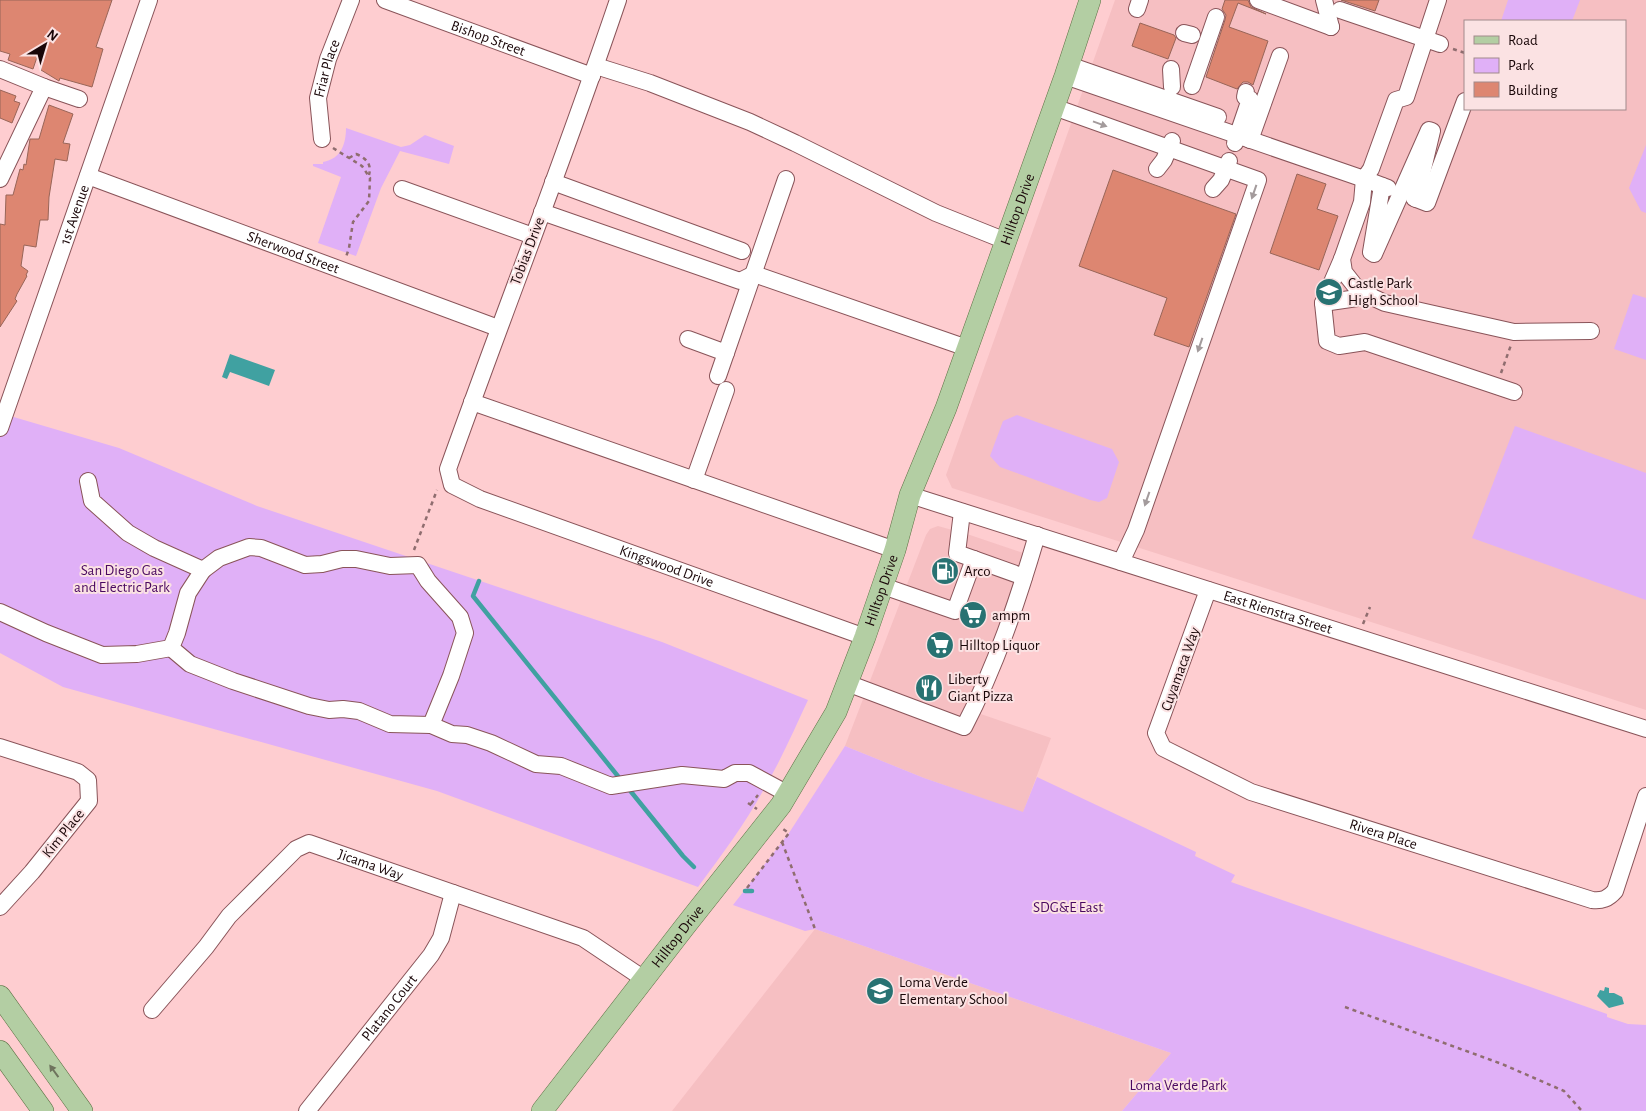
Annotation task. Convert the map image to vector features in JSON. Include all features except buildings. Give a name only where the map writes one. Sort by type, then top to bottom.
[{"type":"main road","name":"Hilltop Drive","points":[[542,1111],[788,794],[836,712],[883,586],[910,495],[946,408],[968,348],[1090,0]]},
{"type":"main road","points":[[0,996],[82,1111]]},
{"type":"main road","points":[[0,1051],[43,1111]]},
{"type":"street","name":"1st Avenue","points":[[0,428],[149,0]]},
{"type":"street","name":"Friar Place","points":[[322,139],[318,98],[328,59],[351,0]]},
{"type":"street","name":"Bishop Street","points":[[385,0],[594,71],[650,83],[750,122],[936,213],[1006,241]]},
{"type":"street","name":"Tobias Drive","points":[[469,494],[452,485],[448,469],[498,328],[594,71],[618,0]]},
{"type":"street","points":[[1258,0],[1331,27]]},
{"type":"street","points":[[1324,0],[1331,27]]},
{"type":"street","points":[[1438,0],[1433,42],[1406,97],[1396,100],[1371,169],[1364,179],[1362,202],[1324,303],[1327,341],[1339,346],[1365,342],[1514,392]]},
{"type":"street","points":[[1331,27],[1334,27],[1342,5],[1433,42]]},
{"type":"street","points":[[1197,80],[1197,37],[1216,17]]},
{"type":"street","points":[[1241,136],[1280,56]]},
{"type":"street","points":[[0,69],[80,99]]},
{"type":"street","points":[[1171,69],[1172,87]]},
{"type":"street","points":[[1067,70],[1179,124],[1227,165],[1258,180],[1138,523],[1121,562]]},
{"type":"street","points":[[0,179],[44,87]]},
{"type":"street","points":[[1241,136],[1250,99],[1245,97],[1246,92]]},
{"type":"street","points":[[1054,107],[1179,124],[1241,136],[1427,203],[1464,104]]},
{"type":"street","points":[[1157,169],[1164,160],[1179,124]]},
{"type":"street","points":[[1213,190],[1221,180],[1227,165]]},
{"type":"street","name":"Sherwood Street","points":[[88,176],[498,328]]},
{"type":"street","points":[[718,376],[786,180]]},
{"type":"street","points":[[553,182],[742,251]]},
{"type":"street","points":[[402,189],[533,236]]},
{"type":"street","points":[[542,212],[740,280],[754,274],[968,348]]},
{"type":"street","points":[[1342,259],[1344,272],[1359,291],[1385,303],[1514,332],[1591,332]]},
{"type":"street","points":[[1324,303],[1371,296]]},
{"type":"street","points":[[688,339],[726,353]]},
{"type":"street","points":[[694,480],[726,390]]},
{"type":"street","points":[[472,402],[895,550]]},
{"type":"street","points":[[88,482],[92,501],[128,533],[154,548],[203,570]]},
{"type":"street","name":"Kingswood Drive","points":[[469,494],[865,637]]},
{"type":"street","name":"East Rienstra Street","points":[[910,495],[1646,729]]},
{"type":"street","points":[[962,512],[957,554],[1024,577]]},
{"type":"street","points":[[847,683],[964,726],[983,690],[1024,577],[1037,535]]},
{"type":"street","points":[[171,648],[188,593],[203,570],[219,558],[249,547],[261,548],[305,565],[322,564],[342,559],[356,559],[390,566],[418,565],[428,581],[460,617],[465,633],[451,676],[431,725]]},
{"type":"street","points":[[883,586],[955,611],[974,559]]},
{"type":"street","name":"Cuyamaca Way","points":[[1163,748],[1156,733],[1208,590]]},
{"type":"street","points":[[0,612],[102,655],[137,654],[171,648]]},
{"type":"street","points":[[171,648],[190,664],[233,682],[309,706],[329,710],[359,711],[390,724],[431,725],[452,734],[468,736],[491,743],[536,764],[561,766],[611,786],[682,775],[724,779],[735,773],[749,773],[788,794]]},
{"type":"street","name":"Kim Place","points":[[0,747],[78,772],[88,780],[89,793],[89,801],[32,872],[0,907]]},
{"type":"street","name":"Rivera Place","points":[[1163,748],[1251,792],[1600,901],[1609,897],[1615,891],[1646,796]]},
{"type":"street","name":"Jicama Way","points":[[152,1010],[230,916],[296,849],[309,843],[583,938],[644,979]]},
{"type":"street","name":"Platano Court","points":[[307,1111],[431,955],[440,938],[453,893]]},
{"type":"path","points":[[322,139],[341,154],[362,166],[369,176]]},
{"type":"path","points":[[341,270],[349,248],[353,222],[369,201],[371,189],[368,163],[363,157],[356,154],[349,158]]},
{"type":"path","points":[[1504,365],[1512,342]]},
{"type":"path","points":[[404,566],[413,552],[436,492]]},
{"type":"path","points":[[782,842],[814,929]]},
{"type":"path","points":[[1345,1007],[1511,1068],[1564,1091],[1582,1111]]},
{"type":"shaded area","name":"Castle Park High School","points":[[1115,0],[1646,0],[1646,710],[952,488],[946,475]]},
{"type":"shaded area","points":[[938,526],[1026,554],[969,710],[1051,738],[1023,813],[924,778],[845,746],[926,535],[930,529]]},
{"type":"shaded area","name":"Loma Verde Elementary School","points":[[815,929],[1171,1053],[1122,1111],[672,1111]]},
{"type":"green space","points":[[1508,0],[1580,0],[1572,20],[1501,20]]},
{"type":"green space","points":[[346,128],[401,147],[410,145],[425,135],[454,146],[449,164],[400,151],[381,188],[356,256],[318,243],[341,177],[313,166],[313,164],[323,164],[323,162],[334,158],[338,154],[345,140]]},
{"type":"green space","points":[[1646,145],[1646,213],[1641,211],[1629,188]]},
{"type":"green space","points":[[1633,294],[1646,298],[1646,360],[1614,349]]},
{"type":"green space","name":"San Diego Gas and Electric Park","points":[[0,413],[119,448],[257,506],[662,642],[808,700],[782,756],[757,802],[698,887],[437,791],[63,687],[0,653]]},
{"type":"green space","points":[[1017,415],[1112,449],[1119,462],[1107,498],[1099,502],[1090,500],[1000,467],[990,456],[1003,421]]},
{"type":"green space","points":[[1515,426],[1646,473],[1646,600],[1472,538]]},
{"type":"green space","name":"SDG&E East","points":[[845,746],[924,778],[1023,812],[1037,777],[1196,852],[1195,856],[1235,875],[1231,882],[1607,1014],[1607,1017],[1628,1024],[1646,1025],[1646,1111],[1122,1111],[1171,1053],[815,929],[805,931],[733,905],[789,833]]},
{"type":"water","points":[[230,354],[275,370],[269,386],[230,372],[227,379],[222,377]]},
{"type":"water","points":[[1605,987],[1609,988],[1609,993],[1622,997],[1624,1004],[1609,1008],[1597,996],[1600,990],[1604,991]]},
{"type":"waterway","points":[[479,581],[473,596],[621,780]]},
{"type":"waterway","points":[[628,788],[694,867]]},
{"type":"waterway","points":[[745,891],[752,891]]},
{"type":"place","name":"Castle Park High School","points":[[1329,292]]},
{"type":"place","name":"Arco","points":[[945,571]]},
{"type":"place","name":"ampm","points":[[973,615]]},
{"type":"place","name":"Hilltop Liquor","points":[[940,645]]},
{"type":"place","name":"Liberty Giant Pizza","points":[[929,688]]},
{"type":"place","name":"Loma Verde Elementary School","points":[[880,991]]},
{"type":"park label","name":"Loma Verde Park","points":[[1178,1085]]}]
